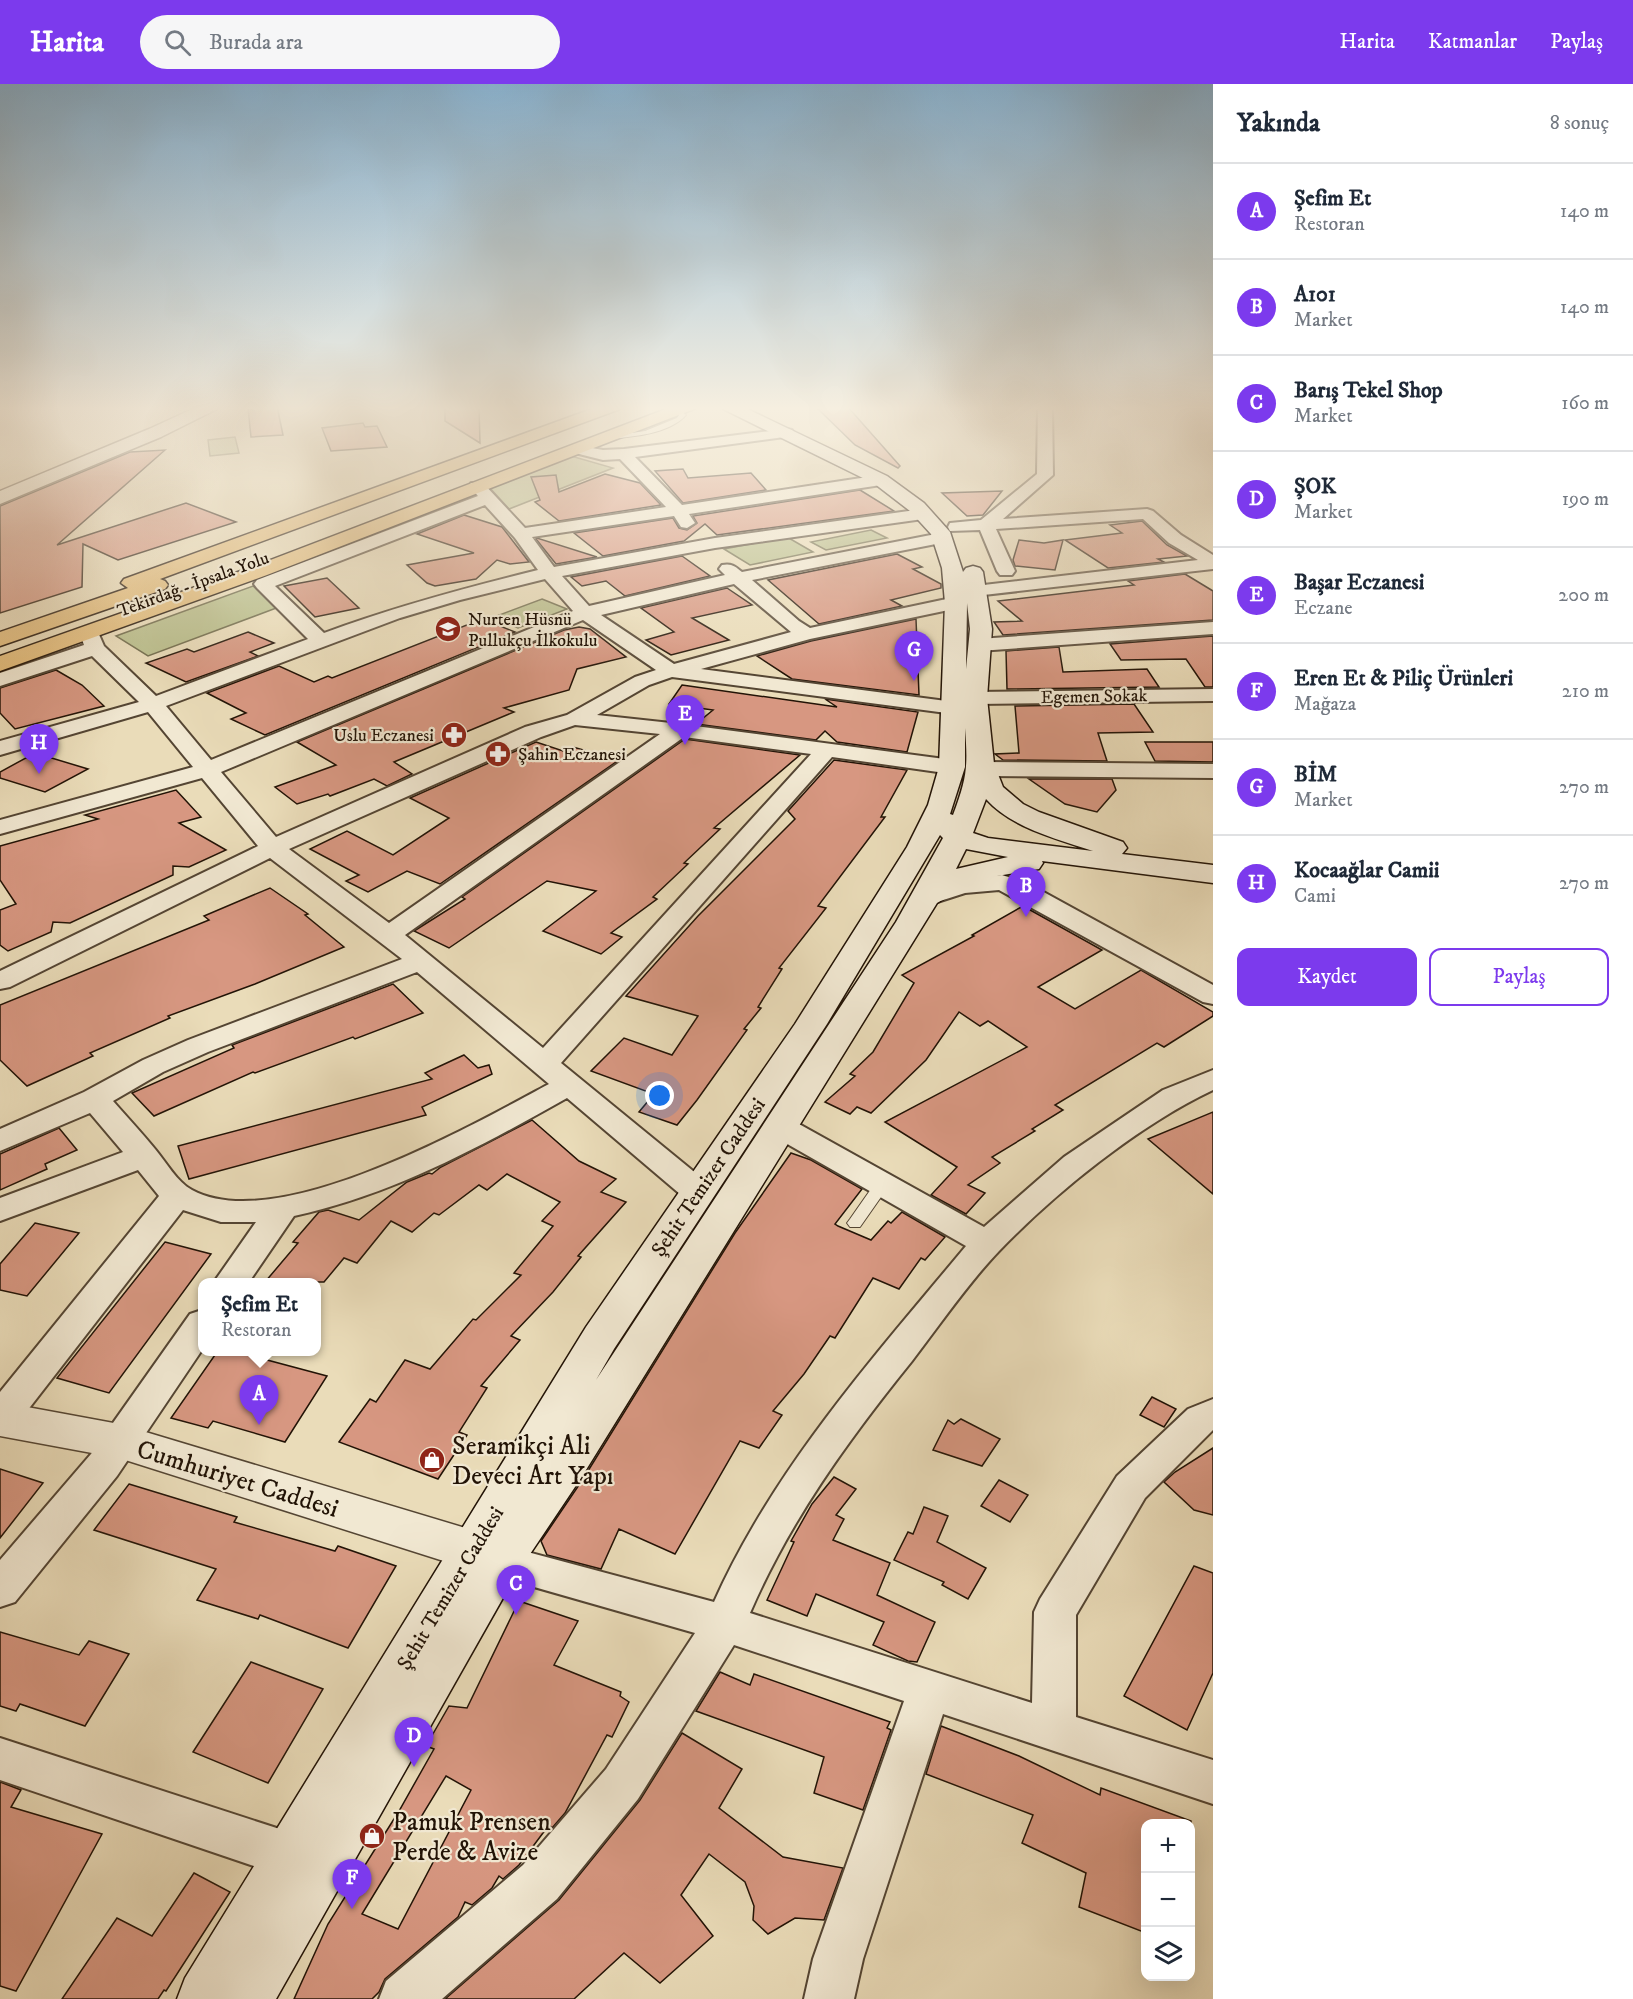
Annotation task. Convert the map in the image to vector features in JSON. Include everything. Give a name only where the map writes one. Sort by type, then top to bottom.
[{"type":"highway","points":[[0,627],[256,539],[373,495]]},
{"type":"highway","name":"Tekirdağ - İpsala Yolu","points":[[0,639],[263,546],[396,495]]},
{"type":"highway","name":"Tekirdağ - İpsala Yolu","points":[[0,651],[260,560],[425,495]]},
{"type":"highway","points":[[0,664],[92,641],[473,495]]},
{"type":"main road","name":"Şehit Temizer Caddesi","points":[[899,495],[923,514],[940,532],[949,532]]},
{"type":"main road","name":"Şehit Temizer Caddesi","points":[[244,1999],[486,1555],[600,1338],[811,1024],[978,783],[983,767],[975,698],[981,629],[969,550],[949,532],[931,501],[922,495]]},
{"type":"main road","name":"Şehit Temizer Caddesi","points":[[206,1999],[292,1856],[486,1555],[565,1465],[925,898],[946,828],[952,768],[956,603],[949,532]]},
{"type":"main road","points":[[983,767],[993,790],[1007,803],[1032,819],[1121,857]]},
{"type":"main road","points":[[946,828],[969,842],[988,846],[1121,857],[1213,872]]},
{"type":"main road","points":[[925,898],[946,882],[989,867],[1121,857]]},
{"type":"main road","name":"Cumhuriyet Caddesi","points":[[0,1419],[119,1441],[486,1555]]},
{"type":"street","points":[[485,495],[521,534],[549,573],[585,613],[671,671],[954,708]]},
{"type":"street","points":[[664,495],[679,511],[703,546],[792,625],[807,634]]},
{"type":"street","points":[[521,534],[780,495]]},
{"type":"street","points":[[986,525],[1021,495]]},
{"type":"street","points":[[0,748],[153,704],[393,614],[454,596],[549,573],[703,546],[923,514]]},
{"type":"street","points":[[0,827],[206,770],[585,613],[737,578],[986,525],[1147,514],[1175,539],[1213,563]]},
{"type":"street","points":[[986,525],[1006,571]]},
{"type":"street","points":[[975,591],[1213,563]]},
{"type":"street","points":[[255,580],[321,641]]},
{"type":"street","points":[[0,981],[272,849],[533,732],[574,719],[642,681],[807,634],[956,603]]},
{"type":"street","points":[[979,645],[1213,628]]},
{"type":"street","points":[[0,680],[92,641],[153,704],[272,849],[389,935],[698,1192]]},
{"type":"street","name":"Egemen Sokak","points":[[975,698],[1213,695]]},
{"type":"street","points":[[574,719],[680,730],[952,768]]},
{"type":"street","points":[[389,935],[680,730]]},
{"type":"street","points":[[546,1064],[827,750]]},
{"type":"street","points":[[983,767],[1213,771]]},
{"type":"street","points":[[925,898],[962,886],[1002,882],[1020,889],[1213,996]]},
{"type":"street","points":[[0,1141],[94,1099],[153,1066],[198,1046],[419,962]]},
{"type":"street","points":[[404,1999],[540,1882],[622,1784],[725,1623],[751,1564],[784,1506],[866,1392],[987,1243],[1075,1164],[1174,1097],[1213,1079]]},
{"type":"street","points":[[94,1099],[177,1195],[200,1207],[253,1212],[282,1209],[349,1190],[416,1165],[569,1085]]},
{"type":"street","points":[[779,1126],[987,1243]]},
{"type":"street","points":[[0,1210],[144,1156]]},
{"type":"street","points":[[0,1419],[177,1195]]},
{"type":"street","points":[[234,1278],[282,1209]]},
{"type":"street","points":[[0,1588],[104,1465],[198,1329]]},
{"type":"street","points":[[1054,1730],[1055,1612],[1131,1487],[1201,1419],[1213,1413]]},
{"type":"street","points":[[486,1555],[725,1623],[1213,1782]]},
{"type":"street","points":[[828,1999],[837,1959],[930,1689]]},
{"type":"street","points":[[0,1759],[292,1856]]},
{"type":"lane","points":[[855,1223],[883,1183]]},
{"type":"green space","points":[[497,495],[544,495],[509,509]]},
{"type":"green space","points":[[871,530],[887,538],[826,550],[811,542]]},
{"type":"green space","points":[[787,537],[813,552],[750,565],[724,549]]},
{"type":"green space","points":[[253,586],[279,607],[148,656],[116,636]]},
{"type":"green space","points":[[542,599],[567,609],[518,628],[494,617]]},
{"type":"building","points":[[26,495],[113,495],[57,545],[186,503],[236,522],[118,560],[83,544],[82,587],[0,613],[0,506]]},
{"type":"building","points":[[538,495],[652,495],[661,505],[559,521],[535,502],[540,500]]},
{"type":"building","points":[[676,495],[732,495],[683,503]]},
{"type":"building","points":[[826,495],[869,495],[894,511],[717,535],[705,524],[684,541],[603,556],[574,533],[673,518],[679,528],[687,530],[697,523],[693,516]]},
{"type":"building","points":[[945,495],[999,495],[983,515],[967,516]]},
{"type":"building","points":[[464,515],[502,527],[529,562],[510,564],[497,560],[476,579],[435,586],[427,583],[407,565],[474,553],[417,534]]},
{"type":"building","points":[[1142,521],[1167,545],[1187,556],[1158,559],[1164,562],[1108,568],[1065,540],[1122,533],[1110,525]]},
{"type":"building","points":[[537,538],[597,557],[556,564]]},
{"type":"building","points":[[1019,540],[1044,543],[1063,540],[1055,570],[1015,566],[1013,560]]},
{"type":"building","points":[[897,554],[922,567],[913,569],[941,584],[941,588],[891,600],[902,606],[819,624],[768,580]]},
{"type":"building","points":[[682,556],[710,576],[625,596],[606,581],[582,586],[571,577]]},
{"type":"building","points":[[1185,574],[1213,591],[1213,620],[1003,635],[994,622],[1022,621],[998,601],[1134,585],[1128,581]]},
{"type":"building","points":[[327,578],[359,608],[315,617],[284,586]]},
{"type":"building","points":[[727,588],[752,605],[692,618],[729,640],[671,655],[646,640],[674,632],[641,608]]},
{"type":"building","points":[[482,619],[515,632],[265,735],[231,719],[246,713],[207,693],[279,666],[314,682],[328,676],[332,678]]},
{"type":"building","points":[[916,619],[919,695],[792,679],[757,656],[811,641]]},
{"type":"building","points":[[579,627],[590,629],[626,657],[577,669],[569,690],[504,708],[514,712],[394,762],[412,774],[387,786],[374,779],[330,796],[328,794],[297,804],[275,787],[336,765],[297,742],[564,630]]},
{"type":"building","points":[[248,632],[274,643],[250,652],[258,656],[186,682],[146,663],[187,649],[194,652]]},
{"type":"building","points":[[1213,636],[1213,687],[1205,687],[1186,659],[1121,660],[1110,644]]},
{"type":"building","points":[[1059,647],[1063,672],[1147,669],[1159,687],[1007,689],[1006,651]]},
{"type":"building","points":[[56,670],[82,685],[104,706],[15,729],[0,713],[0,688]]},
{"type":"building","points":[[682,685],[837,707],[825,699],[918,712],[907,752],[837,742],[825,731],[816,740],[696,724],[713,710],[669,704]]},
{"type":"building","points":[[1134,704],[1153,732],[1098,733],[1107,761],[1003,760],[995,754],[1019,753],[1015,706]]},
{"type":"building","points":[[685,739],[800,755],[714,828],[720,829],[653,897],[657,899],[611,933],[622,937],[601,954],[543,931],[596,891],[547,881],[449,948],[414,931],[465,899],[462,897]]},
{"type":"building","points":[[536,742],[566,752],[573,747],[619,760],[440,884],[407,871],[368,892],[346,881],[359,875],[310,849],[347,831],[393,855],[449,818],[410,798]]},
{"type":"building","points":[[1145,742],[1213,742],[1213,762],[1155,761]]},
{"type":"building","points":[[35,753],[88,769],[45,792],[0,778],[0,772]]},
{"type":"building","points":[[834,760],[907,770],[881,817],[885,817],[818,906],[826,908],[779,968],[782,969],[758,1007],[761,1008],[744,1029],[747,1030],[697,1100],[677,1125],[639,1112],[654,1094],[591,1071],[624,1038],[672,1055],[698,1016],[626,996],[698,916],[795,819],[788,811]]},
{"type":"building","points":[[1029,779],[1112,779],[1116,790],[1097,812],[1065,804]]},
{"type":"building","points":[[176,790],[201,817],[179,823],[226,850],[189,867],[173,866],[173,875],[70,923],[53,922],[51,932],[8,951],[0,945],[0,910],[16,904],[0,880],[0,846],[98,819],[85,815]]},
{"type":"building","points":[[270,888],[308,914],[305,915],[344,947],[255,984],[168,1016],[170,1018],[90,1053],[93,1056],[27,1086],[0,1060],[0,1005],[209,920],[204,916]]},
{"type":"building","points":[[1023,906],[1102,950],[1038,987],[1075,1009],[1141,970],[1213,1012],[1213,1016],[1164,1047],[1157,1043],[1055,1105],[1063,1110],[1032,1129],[1035,1131],[992,1157],[1000,1163],[968,1185],[985,1193],[966,1214],[931,1195],[957,1167],[885,1122],[1027,1047],[988,1021],[980,1026],[959,1012],[926,1060],[871,1113],[857,1107],[850,1114],[825,1102],[855,1076],[850,1074],[873,1052],[914,983],[902,975]]},
{"type":"building","points":[[393,984],[423,1013],[355,1039],[353,1037],[253,1072],[154,1116],[132,1093],[234,1048],[232,1045]]},
{"type":"building","points":[[464,1055],[478,1068],[489,1065],[492,1074],[422,1107],[426,1115],[189,1179],[178,1146],[432,1079],[425,1073]]},
{"type":"building","points":[[1213,1112],[1213,1194],[1148,1139]]},
{"type":"building","points":[[532,1120],[579,1161],[616,1179],[601,1192],[626,1202],[578,1256],[581,1257],[553,1292],[511,1336],[520,1340],[481,1386],[487,1388],[459,1432],[467,1435],[438,1479],[339,1442],[370,1399],[376,1402],[405,1360],[430,1369],[473,1319],[476,1320],[521,1275],[514,1273],[553,1226],[542,1221],[560,1202],[507,1174],[487,1190],[479,1185],[439,1215],[434,1213],[412,1232],[391,1221],[357,1263],[344,1258],[324,1282],[321,1282],[321,1278],[268,1278],[298,1243],[293,1242],[319,1212],[328,1210],[359,1220],[407,1182],[429,1173],[432,1174],[441,1167]]},
{"type":"building","points":[[59,1128],[77,1150],[45,1164],[47,1169],[0,1190],[0,1154]]},
{"type":"building","points":[[791,1153],[811,1160],[862,1189],[835,1224],[838,1226],[871,1240],[888,1221],[891,1223],[902,1212],[945,1237],[925,1260],[921,1258],[899,1289],[873,1278],[835,1338],[830,1336],[804,1374],[773,1411],[782,1415],[759,1448],[740,1441],[675,1554],[619,1529],[601,1569],[547,1555],[541,1541],[583,1479],[735,1233]]},
{"type":"building","points":[[35,1223],[79,1233],[27,1296],[0,1290],[0,1264]]},
{"type":"building","points":[[165,1242],[211,1254],[109,1393],[57,1378]]},
{"type":"building","points":[[214,1356],[257,1356],[327,1376],[285,1442],[213,1421],[208,1428],[171,1418]]},
{"type":"building","points":[[1152,1397],[1176,1409],[1164,1427],[1140,1415]]},
{"type":"building","points":[[961,1419],[1000,1439],[982,1466],[933,1450],[948,1420],[954,1424]]},
{"type":"building","points":[[1213,1448],[1213,1515],[1194,1510],[1164,1482],[1175,1472]]},
{"type":"building","points":[[0,1469],[43,1483],[0,1538]]},
{"type":"building","points":[[834,1477],[856,1489],[836,1515],[844,1519],[833,1540],[890,1563],[877,1595],[935,1622],[917,1662],[908,1661],[873,1645],[884,1622],[816,1594],[807,1616],[767,1600],[794,1542],[791,1541],[812,1504]]},
{"type":"building","points":[[999,1480],[1028,1495],[1010,1522],[981,1506]]},
{"type":"building","points":[[129,1484],[237,1517],[234,1522],[335,1551],[338,1546],[396,1566],[348,1648],[260,1615],[258,1619],[197,1600],[216,1569],[94,1530]]},
{"type":"building","points":[[924,1507],[948,1516],[937,1542],[986,1568],[968,1599],[942,1585],[944,1582],[894,1560],[908,1532],[913,1534]]},
{"type":"building","points":[[1194,1566],[1213,1573],[1213,1673],[1187,1730],[1124,1696]]},
{"type":"building","points":[[519,1601],[578,1621],[554,1665],[621,1692],[620,1696],[629,1702],[612,1737],[607,1735],[565,1813],[552,1828],[549,1825],[519,1865],[503,1879],[499,1876],[492,1888],[472,1905],[465,1902],[458,1917],[385,1979],[379,1992],[372,1999],[294,1999],[328,1924],[399,1811],[434,1749],[426,1746],[449,1706],[467,1708]],"holes":[[[446,1776],[471,1790],[398,1929],[362,1914]]]},
{"type":"building","points":[[0,1632],[79,1655],[89,1641],[129,1654],[85,1726],[20,1704],[16,1711],[0,1706]]},
{"type":"building","points":[[251,1662],[323,1689],[268,1783],[193,1752]]},
{"type":"building","points":[[720,1672],[750,1685],[754,1674],[890,1722],[887,1728],[891,1730],[863,1810],[814,1793],[824,1757],[696,1711]]},
{"type":"building","points":[[941,1726],[1019,1756],[1100,1795],[1101,1788],[1186,1819],[1141,1819],[1141,1931],[1079,1907],[1086,1873],[1022,1843],[1033,1815],[926,1774]]},
{"type":"building","points":[[682,1733],[742,1769],[719,1808],[783,1857],[843,1868],[824,1920],[795,1918],[768,1934],[753,1920],[754,1906],[745,1882],[709,1854],[681,1895],[713,1936],[660,1983],[624,1953],[574,1999],[445,1999],[559,1900],[640,1800]]},
{"type":"building","points":[[0,1782],[21,1790],[11,1807],[102,1834],[16,1991],[0,1986]]},
{"type":"building","points":[[194,1873],[230,1892],[166,1991],[164,1990],[158,1999],[62,1999],[117,1918],[152,1936]]},
{"type":"place","name":"Nurten Hüsnü Pullukçu İlkokulu","points":[[448,629]]},
{"type":"place","name":"BİM","points":[[914,681]]},
{"type":"place","name":"Uslu Eczanesi","points":[[454,735]]},
{"type":"place","name":"Başar Eczanesi","points":[[685,745]]},
{"type":"place","name":"Şahin Eczanesi","points":[[498,754]]},
{"type":"place","name":"Kocaağlar Camii","points":[[39,774]]},
{"type":"place","name":"A101","points":[[1026,917]]},
{"type":"place","name":"Şefim Et","points":[[259,1425]]},
{"type":"place","name":"Seramikçi Ali Deveci Art Yapı","points":[[432,1460]]},
{"type":"place","name":"Barış Tekel Shop","points":[[516,1615]]},
{"type":"place","name":"ŞOK","points":[[414,1767]]},
{"type":"place","name":"Pamuk Prensen Perde & Avize","points":[[372,1836]]},
{"type":"place","name":"Eren Et & Piliç Ürünleri","points":[[352,1909]]}]
